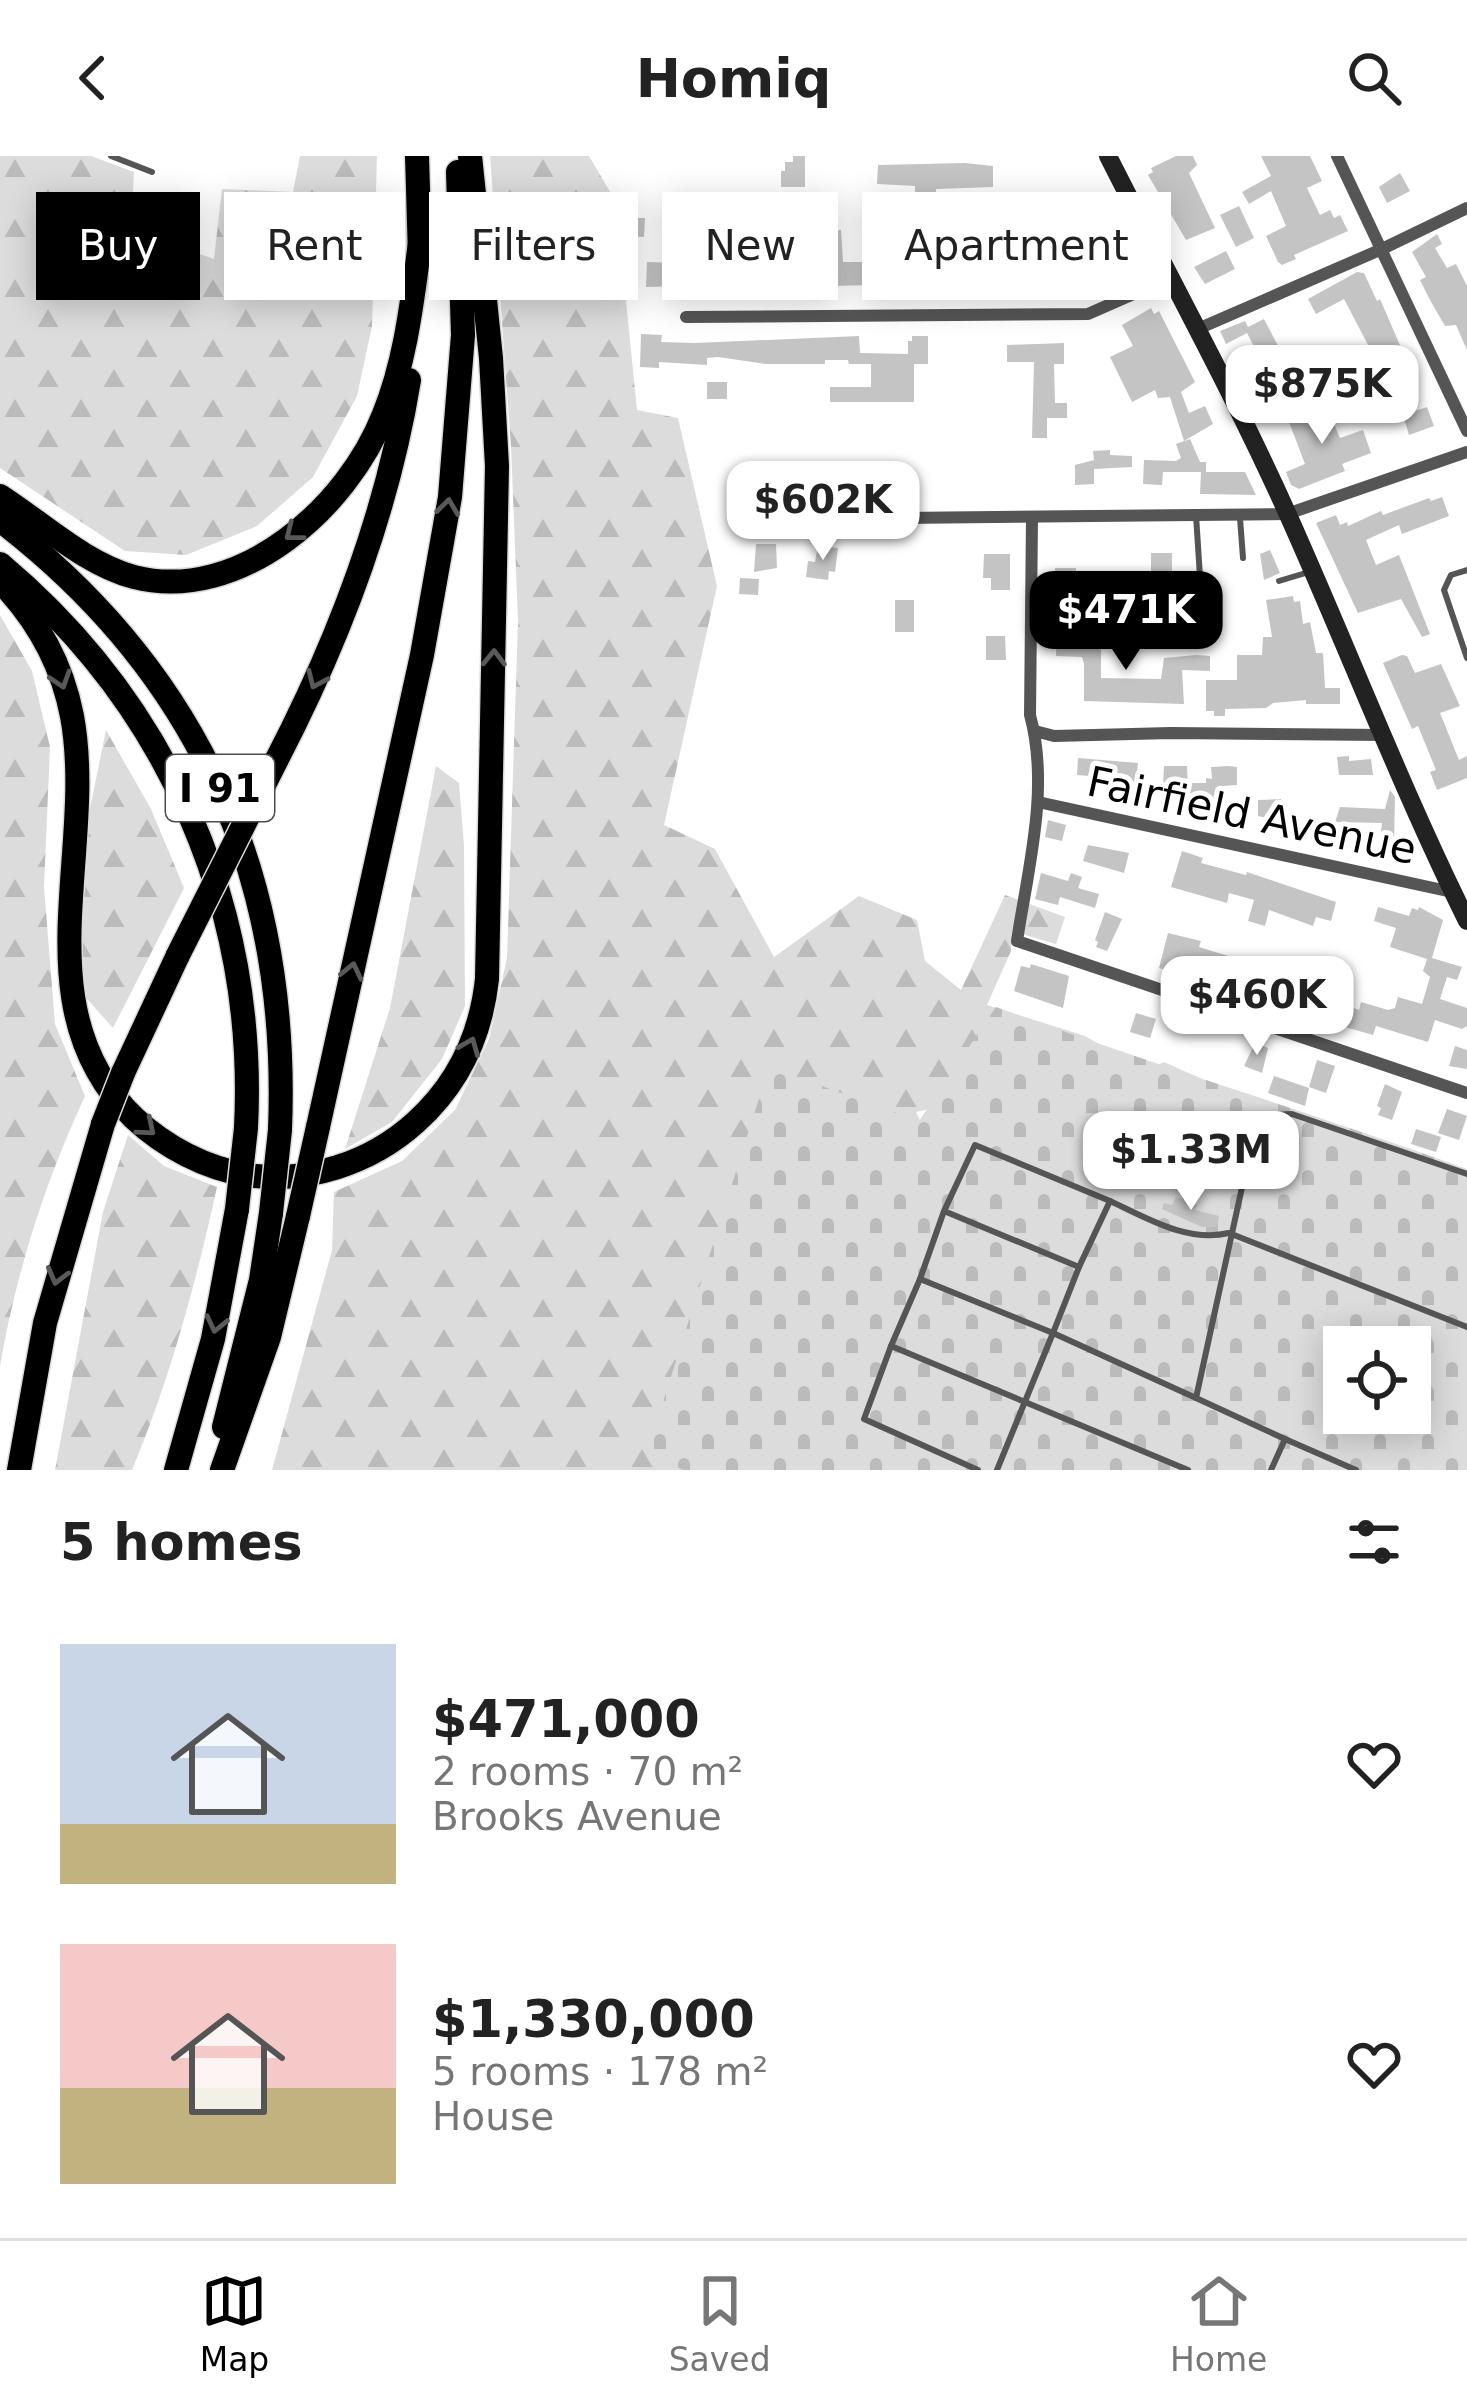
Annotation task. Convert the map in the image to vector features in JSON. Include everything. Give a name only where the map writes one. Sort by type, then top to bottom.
[{"type":"highway","points":[[19,1470],[45,1323],[103,1124],[178,955],[337,633],[386,492],[413,350],[420,243],[417,156]]},
{"type":"highway","points":[[222,1470],[269,1337],[418,672],[449,497],[463,335],[457,156]]},
{"type":"highway","points":[[0,581],[43,637],[72,717],[76,767],[70,987],[85,1046],[107,1087],[132,1116],[170,1145],[194,1159],[248,1175],[288,1177],[326,1170],[400,1136],[440,1098],[463,1064],[479,1022],[487,979],[497,466],[470,156]]},
{"type":"highway","points":[[0,496],[97,561],[140,578],[202,579],[246,563],[278,544],[308,522],[341,486],[380,426],[404,346],[420,243]]},
{"type":"highway","name":"I 91","points":[[0,520],[68,578],[123,637],[178,715],[226,801],[254,876],[272,956],[281,1037],[280,1130],[272,1213],[252,1320],[212,1470]]},
{"type":"highway","name":"I 91","points":[[0,564],[62,621],[112,680],[157,747],[194,819],[221,894],[238,971],[247,1050],[246,1128],[237,1209],[213,1339],[176,1470]]},
{"type":"main road","points":[[1108,156],[1126,192]]},
{"type":"main road","points":[[1171,280],[1200,328],[1287,514],[1467,921]]},
{"type":"street","points":[[1337,156],[1467,431]]},
{"type":"street","points":[[1200,328],[1467,208]]},
{"type":"street","points":[[686,317],[1088,314],[1120,300]]},
{"type":"street","points":[[754,515],[806,519],[1287,514],[1467,452]]},
{"type":"street","points":[[1032,517],[1030,715],[1038,802],[1017,940],[1467,1093]]},
{"type":"street","points":[[1035,731],[1054,736],[1385,735]]},
{"type":"street","name":"Fairfield Avenue","points":[[1038,802],[1452,892]]},
{"type":"lane","points":[[111,156],[152,172]]},
{"type":"lane","points":[[1239,514],[1243,558]]},
{"type":"lane","points":[[1196,515],[1200,577]]},
{"type":"lane","points":[[1279,581],[1312,570]]},
{"type":"lane","points":[[1467,570],[1450,574],[1444,590],[1467,658]]},
{"type":"lane","points":[[1196,1398],[1229,1233],[1253,1137],[1261,1123],[1275,1114],[1292,1114],[1467,1174]]},
{"type":"lane","points":[[978,1470],[864,1418],[944,1211],[975,1145],[1188,1234],[1210,1238],[1229,1233],[1467,1327]]},
{"type":"lane","points":[[997,1470],[1110,1202]]},
{"type":"lane","points":[[944,1211],[1079,1267]]},
{"type":"lane","points":[[920,1279],[1053,1333],[1356,1470]]},
{"type":"lane","points":[[892,1346],[1188,1470]]},
{"type":"lane","points":[[1271,1470],[1285,1439]]},
{"type":"green space","points":[[0,156],[91,156],[134,172],[133,192],[36,192],[36,300],[200,300],[200,254],[214,259],[222,189],[293,192],[224,192],[224,300],[373,300],[357,396],[313,477],[257,526],[186,555],[125,551],[0,468]]},
{"type":"green space","points":[[300,156],[377,156],[376,192],[293,192]]},
{"type":"green space","points":[[490,156],[589,156],[610,192],[493,192]]},
{"type":"green space","points":[[500,300],[626,300],[637,410],[678,418],[717,586],[664,825],[715,849],[774,957],[859,896],[917,920],[925,961],[961,990],[1005,895],[1065,917],[1056,944],[1012,931],[1011,951],[987,1005],[1085,1036],[1145,1071],[1164,1062],[1259,1105],[945,1106],[916,1112],[935,1151],[754,1470],[272,1470],[332,1250],[334,1192],[402,1161],[455,1110],[489,1039],[507,958],[518,621]]},
{"type":"green space","points":[[0,615],[32,671],[50,747],[44,887],[55,1024],[85,1096],[34,1228],[0,1366]]},
{"type":"green space","points":[[106,730],[151,809],[184,888],[113,1028],[80,991],[78,923],[85,833]]},
{"type":"green space","points":[[436,766],[459,783],[465,1006],[442,1059],[392,1122],[345,1149],[390,1008]]},
{"type":"green space","points":[[996,1007],[1467,1169],[1467,1470],[684,1470],[646,1456],[769,1067],[919,1121]]},
{"type":"green space","points":[[128,1135],[164,1166],[217,1187],[181,1330],[132,1470],[55,1470],[103,1212]]},
{"type":"building","points":[[793,156],[805,156],[805,187],[781,187],[781,171],[785,171],[785,162],[793,162]]},
{"type":"building","points":[[1176,156],[1193,156],[1197,165],[1189,173],[1215,228],[1186,240],[1171,214],[1171,192],[1158,192],[1148,175],[1151,168]]},
{"type":"building","points":[[1261,156],[1310,156],[1322,181],[1307,188],[1320,215],[1330,210],[1334,218],[1340,215],[1348,231],[1294,255],[1296,259],[1282,265],[1278,262],[1266,236],[1286,226],[1271,191],[1249,204],[1242,192],[1271,176]]},
{"type":"building","points":[[878,165],[993,166],[993,187],[915,192],[915,186],[877,184]]},
{"type":"building","points":[[1400,173],[1410,191],[1387,203],[1379,187]]},
{"type":"building","points":[[1239,206],[1254,238],[1236,247],[1220,215]]},
{"type":"building","points":[[638,218],[645,218],[644,237],[638,237]]},
{"type":"building","points":[[838,230],[841,230],[843,262],[862,262],[862,285],[838,286]]},
{"type":"building","points":[[1437,234],[1442,244],[1435,248],[1447,268],[1456,264],[1467,286],[1467,350],[1456,325],[1445,326],[1430,300],[1420,280],[1426,277],[1412,252]]},
{"type":"building","points":[[1226,251],[1235,269],[1205,284],[1194,267]]},
{"type":"building","points":[[647,262],[662,262],[662,287],[646,287]]},
{"type":"building","points":[[1357,272],[1364,273],[1377,301],[1380,299],[1415,380],[1388,383],[1344,299],[1316,314],[1308,299]]},
{"type":"building","points":[[1151,308],[1154,314],[1159,311],[1195,382],[1181,392],[1189,413],[1205,406],[1213,424],[1184,441],[1170,397],[1158,398],[1155,390],[1132,402],[1110,357],[1133,346],[1122,325]]},
{"type":"building","points":[[1264,319],[1294,376],[1274,386],[1247,333],[1226,344],[1220,331]]},
{"type":"building","points":[[641,334],[662,335],[661,342],[695,343],[859,336],[860,353],[908,354],[912,336],[928,336],[928,364],[914,364],[914,402],[830,402],[830,387],[871,387],[871,364],[825,360],[825,364],[766,364],[718,357],[707,358],[707,365],[659,362],[659,368],[640,367]]},
{"type":"building","points":[[1064,343],[1064,364],[1054,364],[1055,403],[1067,403],[1067,418],[1047,418],[1047,438],[1032,438],[1034,362],[1007,362],[1007,345]]},
{"type":"building","points":[[707,382],[727,382],[727,399],[707,399]]},
{"type":"building","points":[[1318,402],[1328,427],[1334,424],[1340,438],[1363,430],[1371,453],[1342,464],[1345,471],[1299,489],[1291,485],[1286,472],[1305,464],[1286,414]]},
{"type":"building","points":[[1427,407],[1434,426],[1409,435],[1403,415]]},
{"type":"building","points":[[1190,439],[1200,462],[1206,462],[1206,472],[1245,472],[1256,495],[1200,494],[1201,472],[1163,472],[1162,485],[1143,484],[1144,460],[1176,461],[1181,458],[1176,444]]},
{"type":"building","points":[[1110,450],[1110,455],[1132,456],[1132,467],[1094,469],[1094,484],[1075,485],[1075,465],[1094,460],[1093,451]]},
{"type":"building","points":[[1442,497],[1449,516],[1402,534],[1399,525],[1366,540],[1376,565],[1399,555],[1430,634],[1422,637],[1401,599],[1358,613],[1316,523],[1336,515],[1340,525],[1347,522],[1348,526],[1381,511],[1383,515]]},
{"type":"building","points":[[756,544],[776,544],[777,568],[754,572]]},
{"type":"building","points":[[818,546],[838,548],[835,572],[829,571],[828,580],[806,577],[808,561],[815,562]]},
{"type":"building","points":[[1270,550],[1280,573],[1264,580],[1260,554]]},
{"type":"building","points":[[1151,553],[1172,553],[1172,585],[1200,585],[1200,612],[1161,611],[1161,585],[1151,585]]},
{"type":"building","points":[[984,554],[1010,554],[1010,590],[991,590],[991,578],[983,578]]},
{"type":"building","points":[[1055,568],[1076,568],[1076,588],[1055,588]]},
{"type":"building","points":[[740,578],[759,579],[758,595],[739,594]]},
{"type":"building","points":[[1293,596],[1294,602],[1300,601],[1303,624],[1310,622],[1316,653],[1323,653],[1325,688],[1340,688],[1340,704],[1273,703],[1266,708],[1225,709],[1225,716],[1206,711],[1206,680],[1237,680],[1237,655],[1262,655],[1263,637],[1272,637],[1266,600]]},
{"type":"building","points":[[895,600],[914,600],[914,632],[895,632]]},
{"type":"building","points":[[1057,623],[1083,624],[1083,648],[1101,648],[1101,678],[1161,679],[1164,658],[1196,655],[1210,656],[1210,671],[1182,670],[1184,704],[1084,701],[1082,657],[1056,656]]},
{"type":"building","points":[[986,636],[1005,636],[1006,660],[986,660]]},
{"type":"building","points":[[1402,655],[1415,673],[1441,664],[1460,706],[1440,713],[1459,760],[1467,756],[1467,778],[1437,790],[1430,772],[1436,770],[1418,726],[1412,729],[1383,663]]},
{"type":"building","points":[[1349,756],[1349,761],[1371,759],[1373,775],[1339,775],[1337,757]]},
{"type":"building","points":[[1078,758],[1138,763],[1136,785],[1101,783],[1101,777],[1077,775]]},
{"type":"building","points":[[1164,766],[1187,766],[1188,786],[1163,785]]},
{"type":"building","points":[[1211,767],[1237,767],[1237,785],[1222,786],[1221,815],[1188,810],[1189,783],[1206,783],[1206,778],[1212,779]]},
{"type":"building","points":[[1390,790],[1395,797],[1394,842],[1410,845],[1407,861],[1378,855],[1382,823],[1335,822],[1340,807],[1385,809]]},
{"type":"building","points":[[1281,799],[1281,821],[1258,816],[1258,800]]},
{"type":"building","points":[[1048,820],[1066,825],[1062,841],[1045,837]]},
{"type":"building","points":[[1088,845],[1129,853],[1124,873],[1083,861]]},
{"type":"building","points":[[1182,851],[1203,858],[1201,863],[1247,872],[1336,902],[1331,921],[1316,917],[1313,926],[1269,910],[1265,926],[1248,921],[1254,900],[1229,893],[1227,903],[1171,887]]},
{"type":"building","points":[[1041,873],[1068,881],[1071,873],[1082,877],[1078,888],[1099,894],[1095,908],[1060,897],[1058,905],[1035,899]]},
{"type":"building","points":[[1378,907],[1409,916],[1412,908],[1419,907],[1443,920],[1432,958],[1462,967],[1457,980],[1447,977],[1440,999],[1467,1008],[1467,1026],[1462,1029],[1435,1020],[1428,1042],[1376,1026],[1373,1035],[1345,1027],[1351,1007],[1359,1010],[1361,1002],[1388,1010],[1395,1008],[1398,997],[1422,1004],[1430,977],[1423,971],[1427,959],[1390,947],[1396,928],[1374,921]]},
{"type":"building","points":[[1105,912],[1122,919],[1107,951],[1096,947],[1095,940]]},
{"type":"building","points":[[1168,933],[1201,941],[1199,947],[1235,958],[1233,965],[1246,969],[1239,993],[1159,968]]},
{"type":"building","points":[[1031,964],[1069,976],[1063,1008],[1014,991],[1021,966],[1030,968]]},
{"type":"building","points":[[1292,986],[1331,1000],[1325,1025],[1284,1011]]},
{"type":"building","points":[[1136,1013],[1156,1019],[1150,1038],[1130,1032]]},
{"type":"building","points":[[1255,1043],[1268,1048],[1262,1073],[1244,1066]]},
{"type":"building","points":[[1455,1046],[1467,1050],[1467,1069],[1449,1066]]},
{"type":"building","points":[[1317,1060],[1335,1066],[1326,1093],[1309,1087]]},
{"type":"building","points":[[1274,1076],[1309,1088],[1305,1106],[1268,1093]]},
{"type":"building","points":[[1385,1084],[1402,1092],[1392,1120],[1378,1115]]},
{"type":"building","points":[[1447,1109],[1467,1116],[1459,1140],[1438,1133]]},
{"type":"building","points":[[1416,1129],[1441,1137],[1436,1152],[1411,1144]]},
{"type":"building","points":[[1176,1197],[1197,1205],[1195,1210],[1219,1216],[1217,1227],[1202,1227],[1162,1209]]}]
